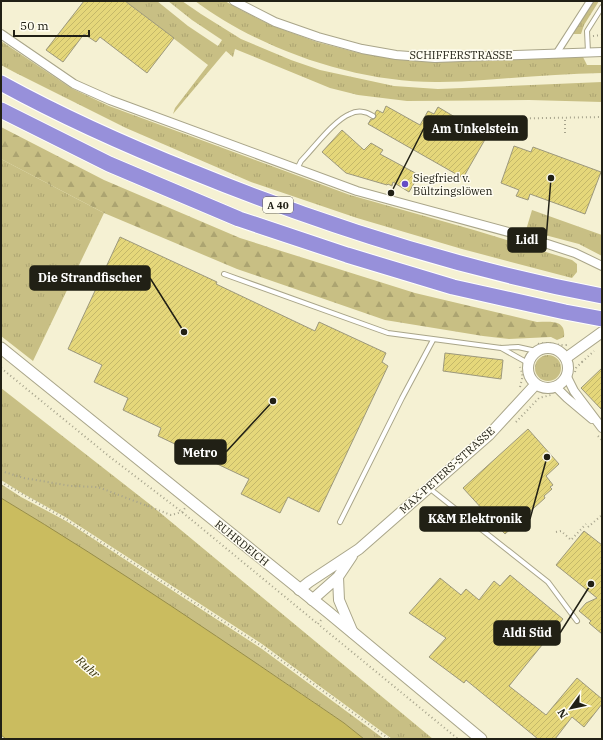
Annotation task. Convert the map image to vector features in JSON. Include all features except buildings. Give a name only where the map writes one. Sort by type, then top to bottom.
[{"type":"highway","name":"A 40","points":[[1,83],[121,143],[248,195],[353,232],[461,263],[569,290],[602,296]]},
{"type":"highway","name":"A 40","points":[[1,110],[109,164],[239,219],[346,255],[453,287],[602,319]]},
{"type":"main road","name":"RUHRDEICH","points":[[1,348],[328,612],[481,739]]},
{"type":"street","name":"SCHIFFERSTRASSE","points":[[234,1],[275,22],[318,37],[362,49],[396,55],[435,58],[559,51],[602,52]]},
{"type":"street","points":[[559,51],[590,1]]},
{"type":"street","points":[[1,34],[74,84],[110,100],[357,191],[516,234],[575,252],[602,266]]},
{"type":"street","points":[[566,358],[602,332]]},
{"type":"street","points":[[549,347],[556,349],[562,352],[566,358],[569,367],[566,377],[556,387],[542,388],[536,384],[529,375],[528,364],[532,355],[542,348],[549,347]]},
{"type":"street","points":[[566,377],[574,391],[602,427]]},
{"type":"street","name":"MAX-PETERS-STRASSE","points":[[299,590],[308,582],[355,552],[489,435],[536,384]]},
{"type":"street","points":[[556,387],[566,398],[602,427]]},
{"type":"street","name":"MAX-PETERS-STRASSE","points":[[312,600],[338,577],[355,552]]},
{"type":"street","points":[[338,577],[339,600],[353,633]]},
{"type":"lane","points":[[588,52],[587,31],[602,7]]},
{"type":"lane","points":[[297,170],[301,162],[341,118],[351,113],[367,112],[373,116]]},
{"type":"lane","points":[[224,274],[388,333],[501,348],[518,347],[536,351]]},
{"type":"lane","points":[[340,522],[432,340]]},
{"type":"lane","points":[[501,348],[528,364]]},
{"type":"lane","points":[[429,487],[548,582],[577,621]]},
{"type":"path","points":[[565,117],[565,133]]},
{"type":"path","points":[[487,123],[494,119],[602,117]]},
{"type":"path","points":[[521,348],[524,344],[533,346],[551,342],[559,345],[571,344]]},
{"type":"path","points":[[582,362],[597,349]]},
{"type":"path","points":[[517,357],[515,361],[520,366],[523,380],[519,386],[537,400]]},
{"type":"path","points":[[1,368],[182,512],[458,739]]},
{"type":"path","points":[[1,471],[24,478],[71,486],[98,487],[171,515],[182,512],[191,502]]},
{"type":"path","points":[[1,482],[67,520],[262,647],[389,739]]},
{"type":"path","points":[[588,527],[602,515]]},
{"type":"path","points":[[556,532],[561,531],[571,540],[586,524]]},
{"type":"path","points":[[318,624],[328,612]]},
{"type":"green space","points":[[125,1],[157,1],[188,26],[218,46],[222,40],[192,20],[168,1],[182,1],[241,39],[291,60],[320,70],[394,86],[438,89],[602,82],[602,102],[529,100],[407,101],[358,95],[330,88],[235,49],[233,57],[226,51],[173,114],[175,108],[208,65]]},
{"type":"green space","points":[[195,1],[225,1],[273,26],[317,42],[359,53],[398,59],[444,62],[583,57],[587,65],[602,65],[602,73],[445,82],[408,81],[376,77],[343,70],[280,48],[221,19]]},
{"type":"green space","points":[[592,1],[599,1],[584,25],[581,34],[571,34]]},
{"type":"green space","points":[[1,41],[71,88],[109,106],[350,195],[474,230],[572,260],[577,264],[577,272],[572,278],[462,249],[357,218],[251,182],[126,128],[1,65]]},
{"type":"green space","points":[[1,127],[104,180],[240,238],[415,293],[537,322],[552,322],[560,324],[564,331],[564,337],[557,340],[551,337],[509,339],[385,320],[237,269],[104,213],[1,159]]},
{"type":"green space","points":[[1,159],[104,213],[33,361],[1,336]]},
{"type":"green space","points":[[532,210],[602,235],[602,256],[579,244],[526,230]]},
{"type":"green space","points":[[548,355],[557,359],[561,368],[557,377],[548,381],[539,377],[535,368],[539,359]]},
{"type":"green space","points":[[1,388],[152,506],[433,739],[392,739],[262,644],[67,518],[1,480]]},
{"type":"green space","points":[[1,484],[21,497],[66,521],[262,649],[384,739],[364,739],[344,723],[174,608],[1,498]]},
{"type":"water","name":"Ruhr","points":[[1,498],[174,608],[344,723],[364,739],[6,739],[1,735]]},
{"type":"place","name":"Lidl","points":[[551,178]]},
{"type":"place","name":"Siegfried v. Bültzingslöwen","points":[[405,184]]},
{"type":"place","name":"Am Unkelstein","points":[[391,193]]},
{"type":"place","name":"Die Strandfischer","points":[[184,332]]},
{"type":"place","name":"Metro","points":[[273,401]]},
{"type":"place","name":"K&M Elektronik","points":[[547,457]]},
{"type":"place","name":"Aldi Süd","points":[[591,584]]}]
